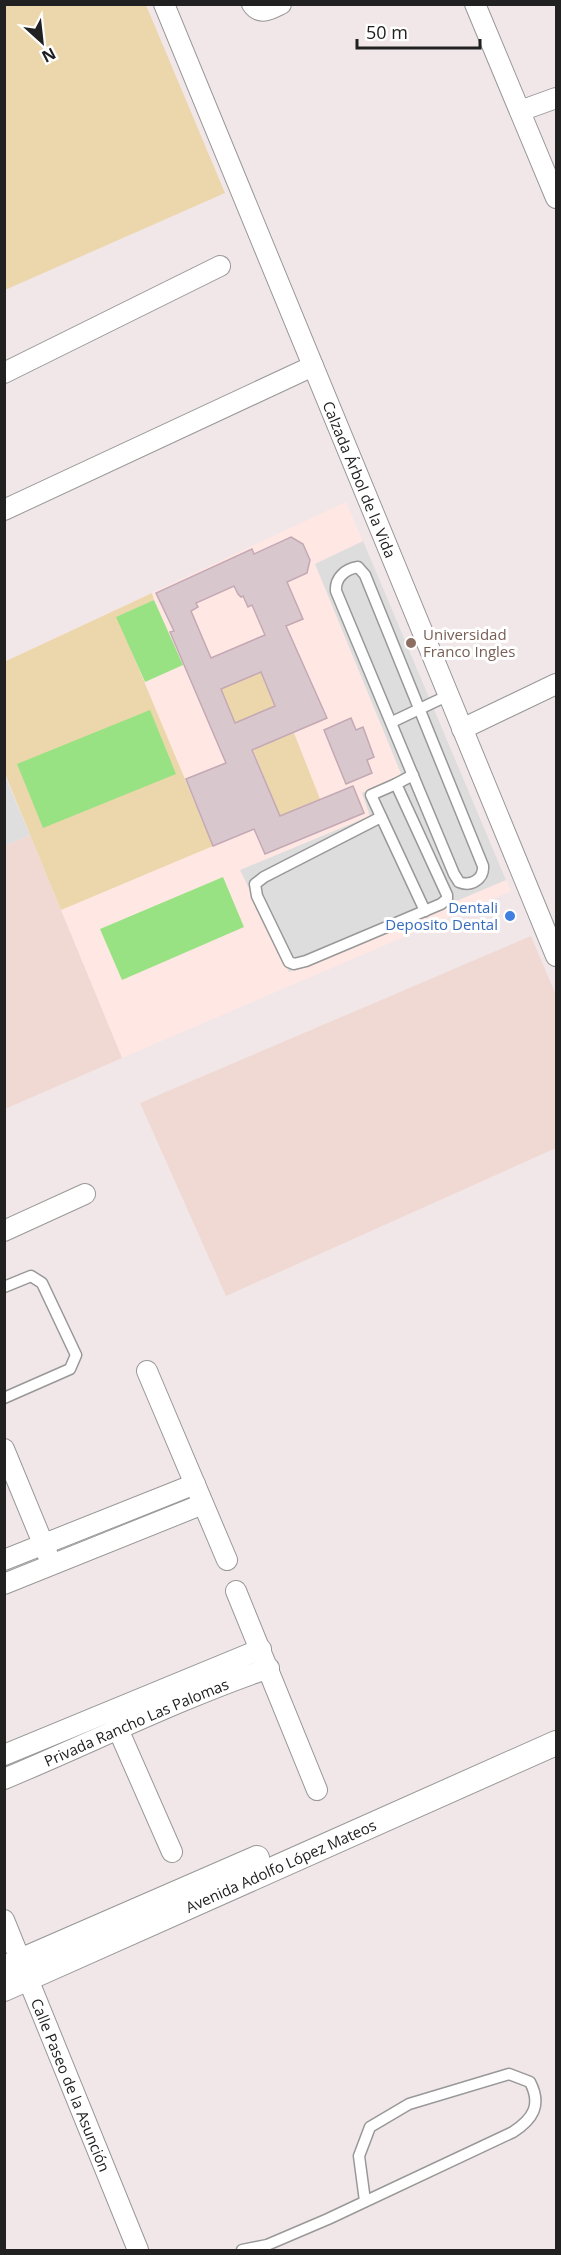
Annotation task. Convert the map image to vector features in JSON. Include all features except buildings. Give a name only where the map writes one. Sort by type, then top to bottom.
[{"type":"street","name":"Calzada Árbol de la Vida","points":[[164,4],[556,956]]},
{"type":"street","points":[[252,4],[255,9],[262,11],[281,4]]},
{"type":"street","points":[[475,4],[556,198]]},
{"type":"street","points":[[520,111],[556,98]]},
{"type":"street","points":[[4,373],[220,266]]},
{"type":"street","points":[[4,510],[313,366]]},
{"type":"street","points":[[462,729],[556,684]]},
{"type":"street","points":[[4,1231],[85,1194]]},
{"type":"street","points":[[147,1371],[228,1560]]},
{"type":"street","points":[[4,1449],[52,1565]]},
{"type":"street","points":[[4,1560],[195,1484]]},
{"type":"street","points":[[4,1584],[203,1504]]},
{"type":"street","points":[[236,1591],[317,1790]]},
{"type":"street","name":"Privada Rancho Las Palomas","points":[[4,1755],[261,1649]]},
{"type":"street","name":"Privada Rancho Las Palomas","points":[[4,1779],[218,1686],[269,1668]]},
{"type":"street","points":[[111,1712],[172,1852]]},
{"type":"street","name":"Avenida Adolfo López Mateos","points":[[4,1989],[18,1969],[556,1728]]},
{"type":"street","name":"Avenida Adolfo López Mateos","points":[[18,1969],[556,1743]]},
{"type":"street","name":"Calle Paseo de la Asunción","points":[[4,1920],[18,1969],[138,2250]]},
{"type":"lane","points":[[357,567],[365,575],[420,709],[483,866],[479,879],[464,884],[459,882],[454,874],[336,591],[335,584],[350,568],[357,567]]},
{"type":"lane","points":[[392,722],[449,695]]},
{"type":"lane","points":[[413,775],[372,795],[425,911]]},
{"type":"lane","points":[[381,817],[264,877],[255,884],[256,896],[277,941],[290,962],[299,963],[445,902],[447,895],[396,784]]},
{"type":"lane","points":[[4,1287],[31,1276],[42,1283],[76,1354],[70,1369],[4,1398]]},
{"type":"lane","points":[[242,2250],[267,2245],[365,2201],[513,2132],[527,2123],[533,2112],[536,2094],[530,2082],[509,2074],[409,2104],[370,2127],[359,2156],[365,2201]]},
{"type":"shaded area","points":[[5,5],[146,5],[225,193],[5,290]]},
{"type":"shaded area","points":[[346,502],[511,891],[122,1058],[5,774],[4,662]]},
{"type":"shaded area","points":[[363,541],[506,880],[289,972],[240,870],[370,816],[362,793],[402,776],[315,564]]},
{"type":"shaded area","points":[[152,593],[154,600],[117,617],[213,846],[61,910],[5,774],[4,662]]},
{"type":"shaded area","points":[[261,672],[275,706],[235,723],[221,689]]},
{"type":"shaded area","points":[[294,733],[320,799],[280,816],[253,750]]},
{"type":"shaded area","points":[[4,774],[30,835],[5,846],[4,846]]},
{"type":"shaded area","points":[[30,835],[122,1058],[5,1109],[5,846]]},
{"type":"shaded area","points":[[531,936],[556,995],[556,1148],[226,1296],[140,1103]]},
{"type":"green space","points":[[154,600],[183,665],[145,682],[116,617]]},
{"type":"green space","points":[[150,710],[176,774],[43,828],[17,764]]},
{"type":"green space","points":[[223,877],[244,927],[122,980],[100,929]]},
{"type":"place","name":"Universidad Franco Ingles","points":[[411,643]]},
{"type":"place","name":"Dentali Deposito Dental","points":[[510,916]]}]
